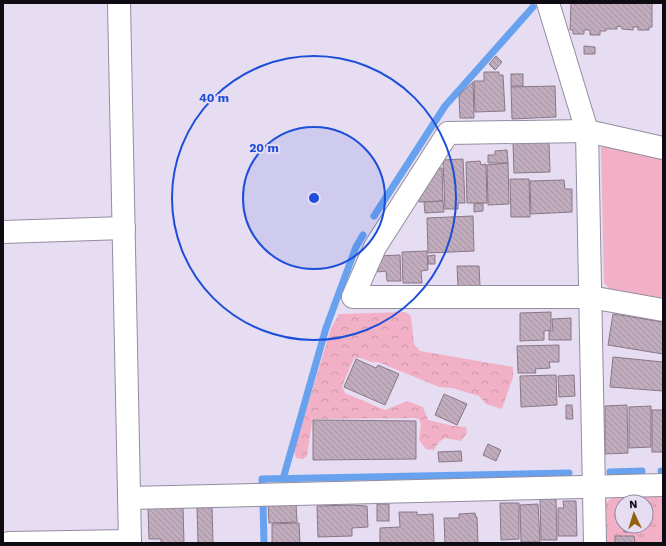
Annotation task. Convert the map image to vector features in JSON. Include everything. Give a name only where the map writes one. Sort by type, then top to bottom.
[{"type":"street","points":[[9,543],[130,542],[119,3]]},
{"type":"street","points":[[548,3],[587,132],[594,543]]},
{"type":"street","points":[[663,148],[587,132],[448,132],[375,247],[353,297],[590,297],[663,310]]},
{"type":"street","points":[[3,232],[124,228]]},
{"type":"street","points":[[129,498],[663,485]]},
{"type":"green space","points":[[610,143],[663,155],[663,298],[610,289],[604,283],[601,148]]},
{"type":"green space","points":[[405,312],[411,316],[414,344],[420,351],[513,367],[513,377],[502,409],[486,404],[479,396],[452,388],[439,387],[378,362],[354,358],[342,386],[345,393],[385,410],[407,401],[423,407],[428,420],[453,426],[466,427],[467,433],[461,441],[445,438],[439,442],[434,450],[426,449],[419,440],[421,424],[419,419],[314,419],[312,422],[307,456],[303,459],[296,458],[294,451],[331,328],[339,314]]},
{"type":"green space","points":[[663,493],[663,543],[607,543],[606,502],[614,496],[614,534],[654,534],[654,494],[618,494]]},
{"type":"building","points":[[571,3],[652,3],[652,27],[649,27],[649,30],[638,30],[638,27],[633,27],[633,30],[622,29],[622,27],[617,26],[617,29],[606,29],[606,31],[600,31],[600,35],[590,35],[590,30],[584,30],[584,34],[573,34],[573,30],[570,30]]},
{"type":"building","points":[[584,46],[595,47],[595,54],[584,54]]},
{"type":"building","points":[[496,56],[502,62],[495,70],[489,64]]},
{"type":"building","points":[[484,72],[499,72],[499,75],[503,75],[505,111],[475,112],[474,81],[484,81]]},
{"type":"building","points":[[511,74],[523,74],[523,86],[511,86]]},
{"type":"building","points":[[473,82],[474,118],[460,118],[459,95]]},
{"type":"building","points":[[555,86],[556,117],[512,119],[511,87]]},
{"type":"building","points":[[549,142],[550,172],[514,173],[513,143]]},
{"type":"building","points":[[507,150],[508,163],[488,163],[488,155],[495,155],[495,151]]},
{"type":"building","points":[[463,159],[465,203],[458,203],[458,209],[445,209],[443,160]]},
{"type":"building","points":[[480,161],[481,165],[486,164],[487,203],[467,203],[466,162]]},
{"type":"building","points":[[508,163],[509,204],[488,205],[487,165]]},
{"type":"building","points":[[428,168],[442,168],[443,201],[419,202],[418,180]]},
{"type":"building","points":[[510,179],[529,179],[530,217],[511,217]]},
{"type":"building","points":[[564,180],[565,189],[572,189],[572,212],[531,214],[530,181]]},
{"type":"building","points":[[443,201],[444,212],[425,213],[424,202]]},
{"type":"building","points":[[483,203],[483,211],[474,212],[474,204]]},
{"type":"building","points":[[473,216],[474,251],[428,253],[427,218]]},
{"type":"building","points":[[427,251],[428,270],[421,271],[422,283],[403,283],[402,252]]},
{"type":"building","points":[[400,255],[401,281],[387,281],[386,271],[378,272],[378,256]]},
{"type":"building","points":[[435,255],[435,264],[428,264],[428,256]]},
{"type":"building","points":[[457,266],[479,266],[480,286],[458,286]]},
{"type":"building","points":[[551,312],[551,330],[544,331],[544,340],[520,341],[520,313]]},
{"type":"building","points":[[613,314],[663,322],[663,354],[608,345]]},
{"type":"building","points":[[571,318],[571,340],[549,340],[549,331],[553,331],[552,319]]},
{"type":"building","points":[[559,345],[559,362],[549,362],[550,368],[535,369],[536,373],[518,373],[517,346]]},
{"type":"building","points":[[613,357],[663,362],[663,391],[610,387]]},
{"type":"building","points":[[356,359],[376,368],[378,365],[399,374],[385,405],[344,387]]},
{"type":"building","points":[[556,375],[557,405],[521,407],[520,376]]},
{"type":"building","points":[[574,375],[575,396],[559,397],[558,376]]},
{"type":"building","points":[[444,394],[467,404],[457,425],[435,415]]},
{"type":"building","points":[[566,405],[572,405],[573,419],[566,419]]},
{"type":"building","points":[[627,405],[628,453],[605,454],[605,406]]},
{"type":"building","points":[[651,406],[651,447],[629,448],[629,407]]},
{"type":"building","points":[[652,410],[663,410],[663,452],[652,452]]},
{"type":"building","points":[[313,420],[416,421],[416,459],[313,460]]},
{"type":"building","points":[[488,444],[501,450],[496,461],[483,455]]},
{"type":"building","points":[[461,451],[462,461],[439,462],[438,452]]},
{"type":"building","points":[[540,499],[556,499],[557,540],[541,540]]},
{"type":"building","points":[[563,501],[576,501],[577,536],[558,536],[558,508],[564,508]]},
{"type":"building","points":[[296,503],[297,522],[269,523],[268,504]]},
{"type":"building","points":[[500,503],[519,503],[519,539],[501,540]]},
{"type":"building","points":[[377,504],[389,504],[389,521],[377,521]]},
{"type":"building","points":[[538,504],[540,542],[521,542],[520,505]]},
{"type":"building","points":[[317,506],[367,506],[368,527],[352,528],[352,536],[318,537]]},
{"type":"building","points":[[183,507],[184,543],[161,543],[161,539],[149,539],[148,508]]},
{"type":"building","points":[[212,507],[213,543],[198,543],[197,508]]},
{"type":"building","points":[[399,512],[417,512],[417,515],[433,514],[434,543],[380,543],[380,528],[400,527]]},
{"type":"building","points":[[475,513],[477,517],[478,543],[445,543],[444,518],[459,518],[459,514]]},
{"type":"building","points":[[299,523],[300,543],[272,543],[272,524]]},
{"type":"building","points":[[615,536],[634,536],[635,543],[615,543]]},
{"type":"waterway","points":[[374,216],[445,106],[533,7]]},
{"type":"waterway","points":[[283,479],[326,328],[356,247],[363,235]]},
{"type":"waterway","points":[[610,472],[642,471]]},
{"type":"waterway","points":[[262,482],[262,479],[569,473]]},
{"type":"waterway","points":[[263,503],[264,543]]}]
